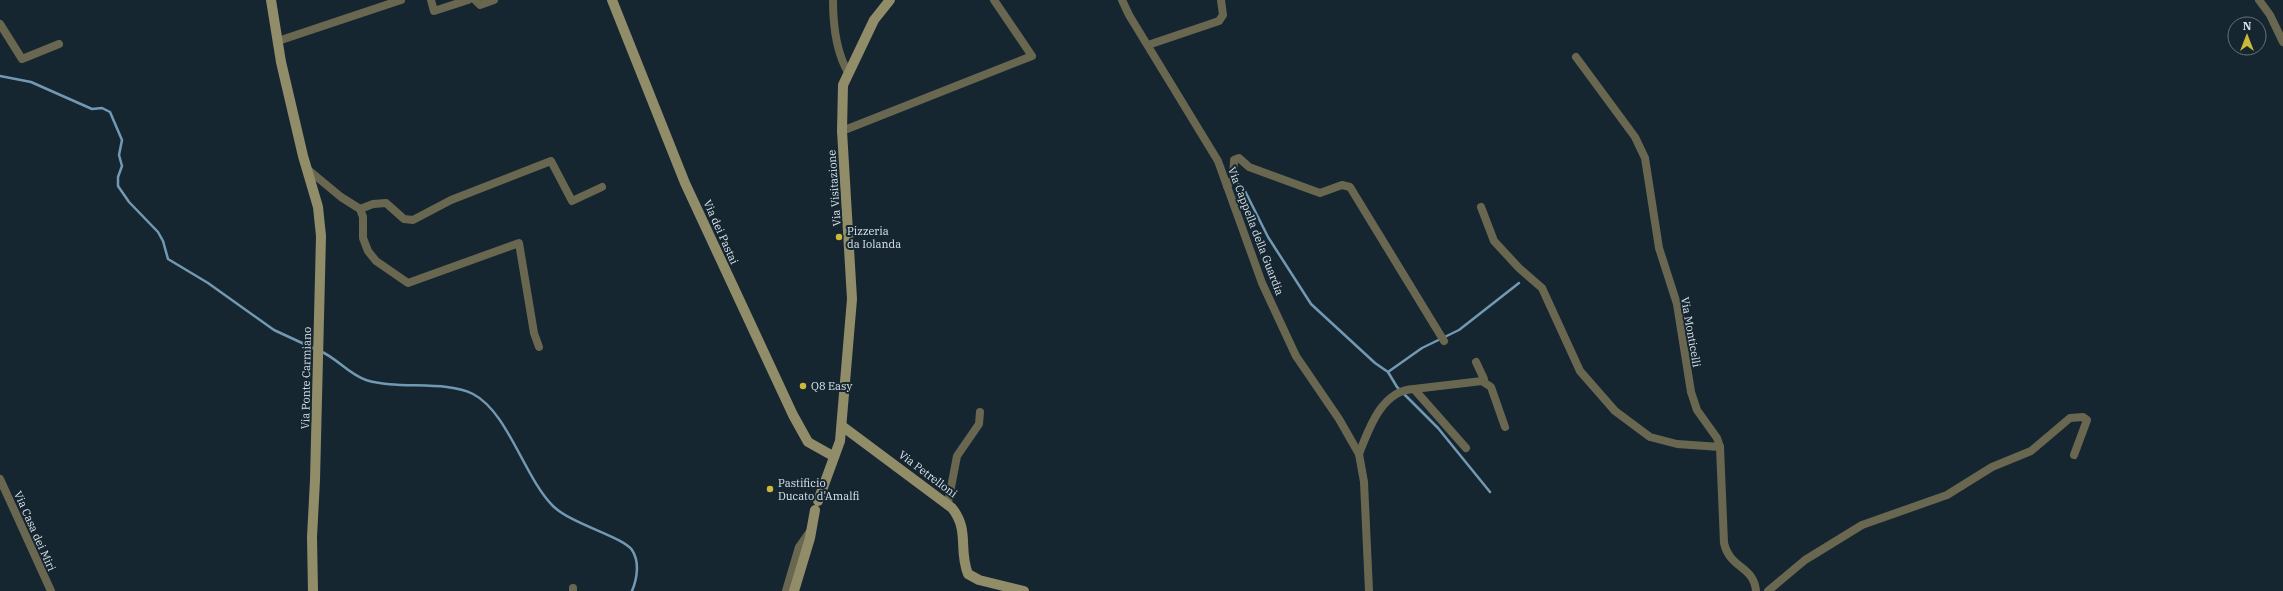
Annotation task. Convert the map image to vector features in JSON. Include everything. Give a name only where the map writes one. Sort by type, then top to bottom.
[{"type":"street","name":"Via Ponte Carmiano","points":[[271,0],[281,62],[306,168],[318,207],[321,236],[315,480],[312,537],[313,591]]},
{"type":"street","points":[[278,41],[401,0]]},
{"type":"street","points":[[431,0],[434,12],[468,0]]},
{"type":"street","points":[[475,0],[480,5],[494,0]]},
{"type":"street","name":"Via dei Pastai","points":[[612,0],[685,182],[789,408],[808,442],[833,456]]},
{"type":"street","points":[[833,0],[838,43],[843,64],[849,74]]},
{"type":"street","name":"Via Visitazione","points":[[794,591],[812,529],[816,506],[833,456],[840,441],[842,426],[852,299],[842,131],[841,107],[843,85],[874,20],[890,0]]},
{"type":"street","points":[[842,131],[1032,56],[994,0]]},
{"type":"street","name":"Via Cappella della Guardia","points":[[1122,0],[1152,44],[1218,161],[1231,180],[1262,283],[1296,356],[1339,419],[1359,454],[1364,482],[1369,591]]},
{"type":"street","points":[[1152,44],[1219,21],[1223,15],[1222,0]]},
{"type":"street","points":[[2259,0],[2270,16],[2283,42]]},
{"type":"street","points":[[0,24],[22,58],[59,44]]},
{"type":"street","name":"Via Monticelli","points":[[1576,57],[1635,137],[1644,158],[1657,241],[1677,304],[1691,392],[1697,410],[1717,438],[1720,447],[1724,543],[1727,554],[1749,573],[1754,580],[1756,591]]},
{"type":"street","points":[[1231,180],[1234,160],[1239,158],[1249,167],[1320,193],[1342,185],[1350,187],[1444,341]]},
{"type":"street","points":[[360,209],[374,204],[386,203],[404,219],[412,220],[451,200],[551,161],[572,201],[602,188]]},
{"type":"street","points":[[306,168],[340,197],[360,209],[363,217],[363,238],[368,250],[376,261],[408,283],[519,243],[534,333],[539,347]]},
{"type":"street","points":[[1481,207],[1494,241],[1519,268],[1542,288],[1580,371],[1615,411],[1650,437],[1677,444],[1720,447]]},
{"type":"street","points":[[1476,362],[1484,380],[1482,380]]},
{"type":"street","points":[[1359,454],[1369,428],[1388,399],[1401,390],[1482,380],[1491,387],[1505,427]]},
{"type":"street","points":[[1414,389],[1466,448]]},
{"type":"street","points":[[948,503],[957,456],[979,424],[980,412]]},
{"type":"street","points":[[1768,591],[1805,560],[1862,525],[1947,495],[1992,467],[2031,451],[2070,418],[2083,417],[2087,420],[2086,427],[2074,454]]},
{"type":"street","name":"Via Petrelloni","points":[[842,426],[948,503],[961,519],[963,532],[963,562],[968,574],[979,580],[1024,591]]},
{"type":"street","name":"Via Casa dei Miri","points":[[0,479],[51,591]]},
{"type":"street","points":[[786,591],[799,547],[812,529]]},
{"type":"waterway","points":[[0,76],[31,82],[92,109],[102,108],[110,112],[122,140],[119,155],[122,166],[118,177],[118,186],[129,202],[158,232],[163,241],[168,259],[208,283],[274,330],[315,349]]},
{"type":"waterway","points":[[1234,180],[1245,191],[1268,237],[1311,304],[1375,363],[1388,372],[1397,387],[1438,428],[1490,492]]},
{"type":"waterway","points":[[1388,372],[1422,348],[1459,330],[1519,283]]},
{"type":"waterway","points":[[320,351],[354,374],[366,380],[378,383],[449,387],[473,394],[485,403],[496,415],[506,430],[533,479],[553,506],[561,513],[618,540],[632,550],[635,555],[637,565],[632,591]]},
{"type":"place","name":"Pizzeria da Iolanda","points":[[839,237]]},
{"type":"place","name":"Q8 Easy","points":[[803,386]]},
{"type":"place","name":"Pastificio Ducato d'Amalfi","points":[[770,489]]}]
